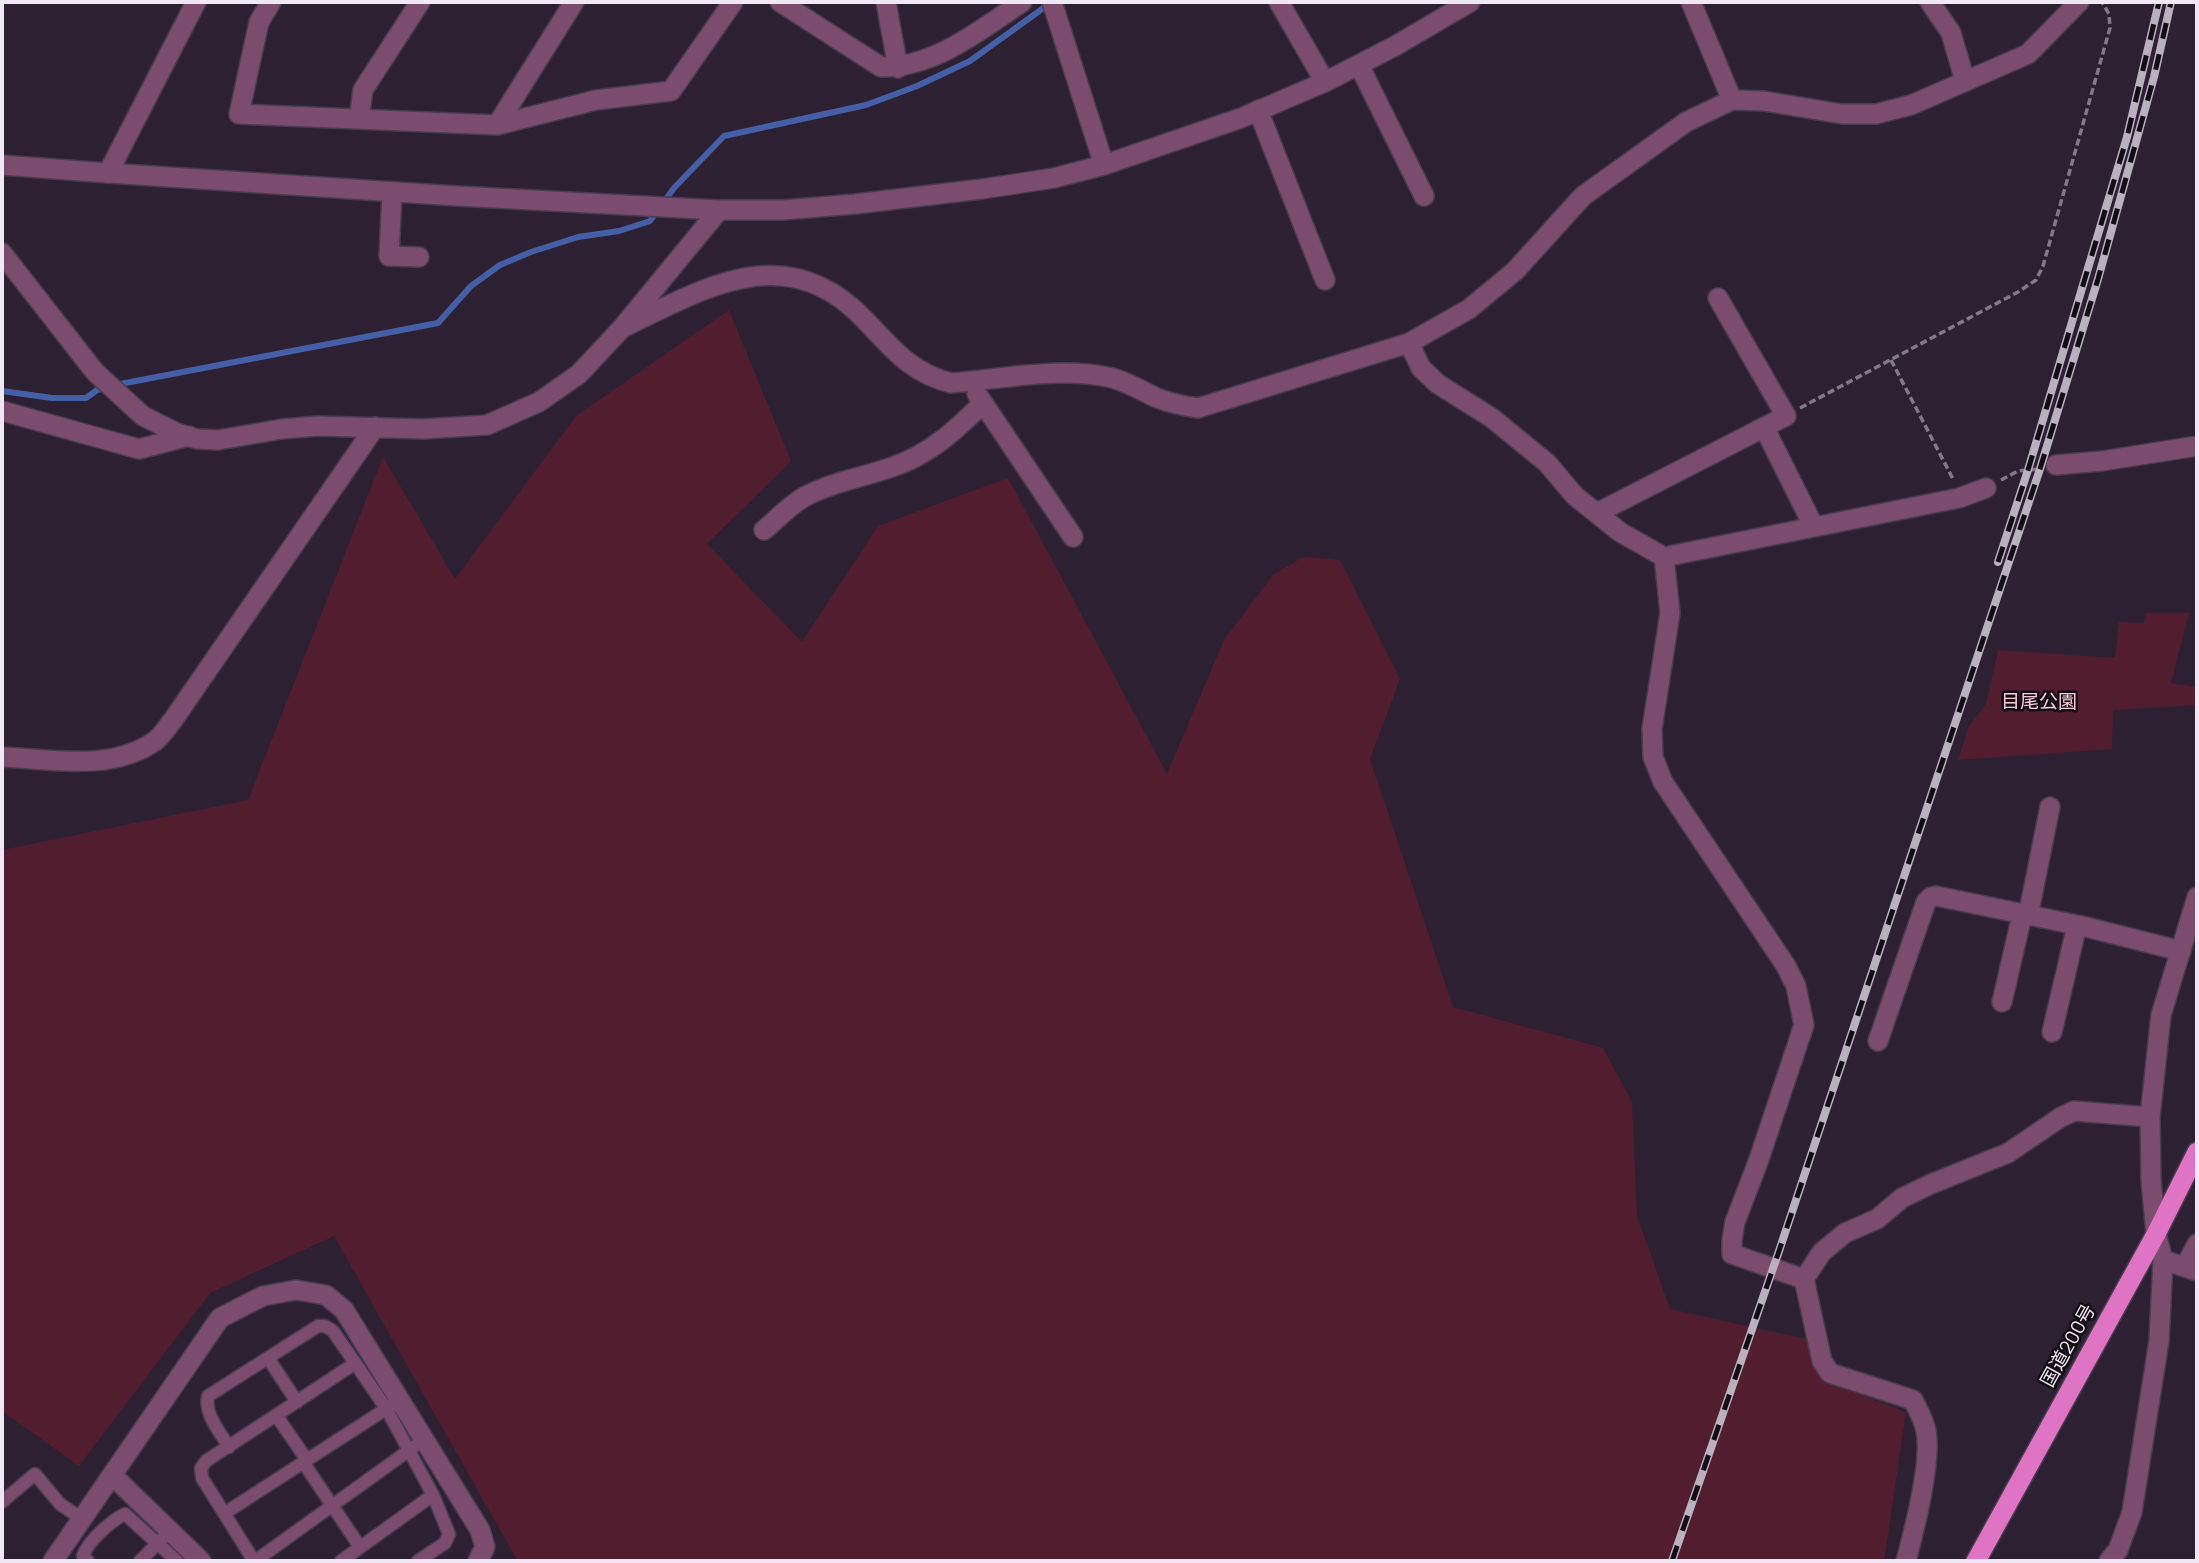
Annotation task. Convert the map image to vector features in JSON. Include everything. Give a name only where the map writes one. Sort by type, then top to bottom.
[{"type":"highway","name":"国道200号","points":[[1976,1561],[2156,1234],[2197,1152]]},
{"type":"street","points":[[108,173],[197,2]]},
{"type":"street","points":[[271,2],[259,22],[239,114],[497,125],[596,100],[671,92],[733,2]]},
{"type":"street","points":[[359,119],[363,90],[420,2]]},
{"type":"street","points":[[497,125],[574,2]]},
{"type":"street","points":[[780,2],[881,67],[898,68],[955,47],[1023,2]]},
{"type":"street","points":[[886,2],[898,68]]},
{"type":"street","points":[[1052,2],[1104,165]]},
{"type":"street","points":[[1279,2],[1325,82]]},
{"type":"street","points":[[2,164],[392,192],[719,211],[783,211],[970,191],[1054,178],[1104,165],[1187,137],[1325,82],[1395,46],[1468,2]]},
{"type":"street","points":[[1691,2],[1732,100]]},
{"type":"street","points":[[1930,2],[1951,33],[1965,81]]},
{"type":"street","points":[[622,328],[733,279],[759,275],[789,276],[820,284],[851,304],[917,371],[934,379],[951,383],[1066,373],[1094,374],[1128,383],[1180,406],[1198,408],[1409,343],[1483,299],[1515,271],[1583,196],[1686,122],[1732,100],[1764,101],[1842,114],[1876,114],[1911,105],[2028,54],[2079,2]]},
{"type":"street","points":[[1359,65],[1424,196]]},
{"type":"street","points":[[1258,110],[1325,280]]},
{"type":"street","points":[[392,192],[389,256],[419,257]]},
{"type":"street","points":[[2,253],[95,372],[143,416],[177,433],[218,440],[317,426],[423,429],[487,425],[539,402],[579,374],[622,328],[719,211]]},
{"type":"street","points":[[1597,513],[1786,416],[1718,298]]},
{"type":"street","points":[[1409,343],[1421,368],[1438,384],[1492,418],[1547,463],[1575,496],[1620,532],[1664,558],[1959,498],[1986,488]]},
{"type":"street","points":[[968,382],[1073,537]]},
{"type":"street","points":[[764,530],[804,497],[823,488],[895,466],[928,451],[961,426],[983,403]]},
{"type":"street","points":[[2,411],[139,449],[188,436]]},
{"type":"street","points":[[2,757],[99,761],[130,754],[157,740],[375,427]]},
{"type":"street","points":[[1764,427],[1814,527]]},
{"type":"street","points":[[2056,464],[2102,461],[2197,446]]},
{"type":"street","points":[[1664,558],[1670,613],[1652,729],[1653,757],[1663,782],[1786,966],[1796,986],[1804,1025],[1735,1222],[1732,1254],[1804,1279]]},
{"type":"street","points":[[2002,1002],[2050,807]]},
{"type":"street","points":[[1878,1041],[1926,902],[1931,897],[2077,925],[2181,951]]},
{"type":"street","points":[[2109,1561],[2118,1550],[2132,1512],[2158,1341],[2163,1259],[2156,1234],[2151,1180],[2150,1117],[2161,1015],[2197,897]]},
{"type":"street","points":[[2052,1031],[2077,925]]},
{"type":"street","points":[[1906,1561],[1915,1530],[1927,1453],[1926,1432],[1913,1400],[1830,1373],[1822,1361],[1804,1279],[1822,1252],[1845,1233],[1877,1219],[1902,1198],[2008,1153],[2061,1117],[2074,1111],[2150,1117]]},
{"type":"street","points":[[2163,1259],[2191,1269],[2197,1244]]},
{"type":"street","points":[[53,1561],[220,1318],[263,1296],[296,1290],[327,1295],[344,1310],[417,1445],[480,1530],[485,1547],[478,1561]]},
{"type":"street","points":[[112,1475],[164,1537],[200,1561]]},
{"type":"lane","points":[[225,1513],[393,1405],[354,1364],[333,1331],[325,1326],[318,1326],[208,1396],[208,1412],[229,1447]]},
{"type":"lane","points":[[268,1358],[297,1402]]},
{"type":"lane","points":[[354,1364],[206,1461],[201,1468],[202,1478],[255,1561],[417,1445],[449,1534],[444,1543],[418,1561]]},
{"type":"lane","points":[[276,1415],[333,1507],[357,1554]]},
{"type":"lane","points":[[2,1502],[35,1474],[60,1504],[82,1519]]},
{"type":"lane","points":[[341,1561],[357,1554],[433,1495]]},
{"type":"lane","points":[[88,1561],[83,1556],[85,1549],[116,1518],[125,1514],[164,1537],[177,1561]]},
{"type":"lane","points":[[139,1561],[164,1537]]},
{"type":"path","points":[[1786,416],[2036,280],[2043,266],[2110,28],[2109,14],[2102,2]]},
{"type":"path","points":[[1891,360],[1957,487],[1959,498]]},
{"type":"path","points":[[1986,488],[2018,471],[2056,464]]},
{"type":"green space","points":[[729,310],[791,461],[707,544],[802,642],[878,526],[1008,478],[1167,774],[1224,640],[1273,575],[1303,557],[1340,560],[1400,679],[1370,759],[1453,1007],[1603,1048],[1632,1102],[1637,1216],[1670,1309],[1806,1339],[1825,1381],[1906,1412],[1884,1561],[512,1561],[516,1558],[334,1236],[210,1293],[79,1466],[2,1411],[2,850],[248,800],[383,457],[455,579],[576,416]]},
{"type":"green space","name":"目尾公園","points":[[2146,613],[2189,613],[2171,683],[2197,687],[2197,705],[2113,710],[2112,749],[1958,760],[1969,726],[1986,704],[1998,650],[2115,658],[2119,622],[2144,623]]},
{"type":"waterway","points":[[115,385],[438,323],[471,286],[500,265],[578,237],[619,231],[650,221],[674,188],[724,136],[866,105],[917,86],[970,61],[1049,4]]},
{"type":"waterway","points":[[2,391],[52,398],[86,398],[105,388]]},
{"type":"railway","points":[[1998,562],[2127,137],[2159,2]]},
{"type":"railway","points":[[1672,1561],[1778,1254],[2040,469],[2098,279],[2154,77],[2171,2]]}]
